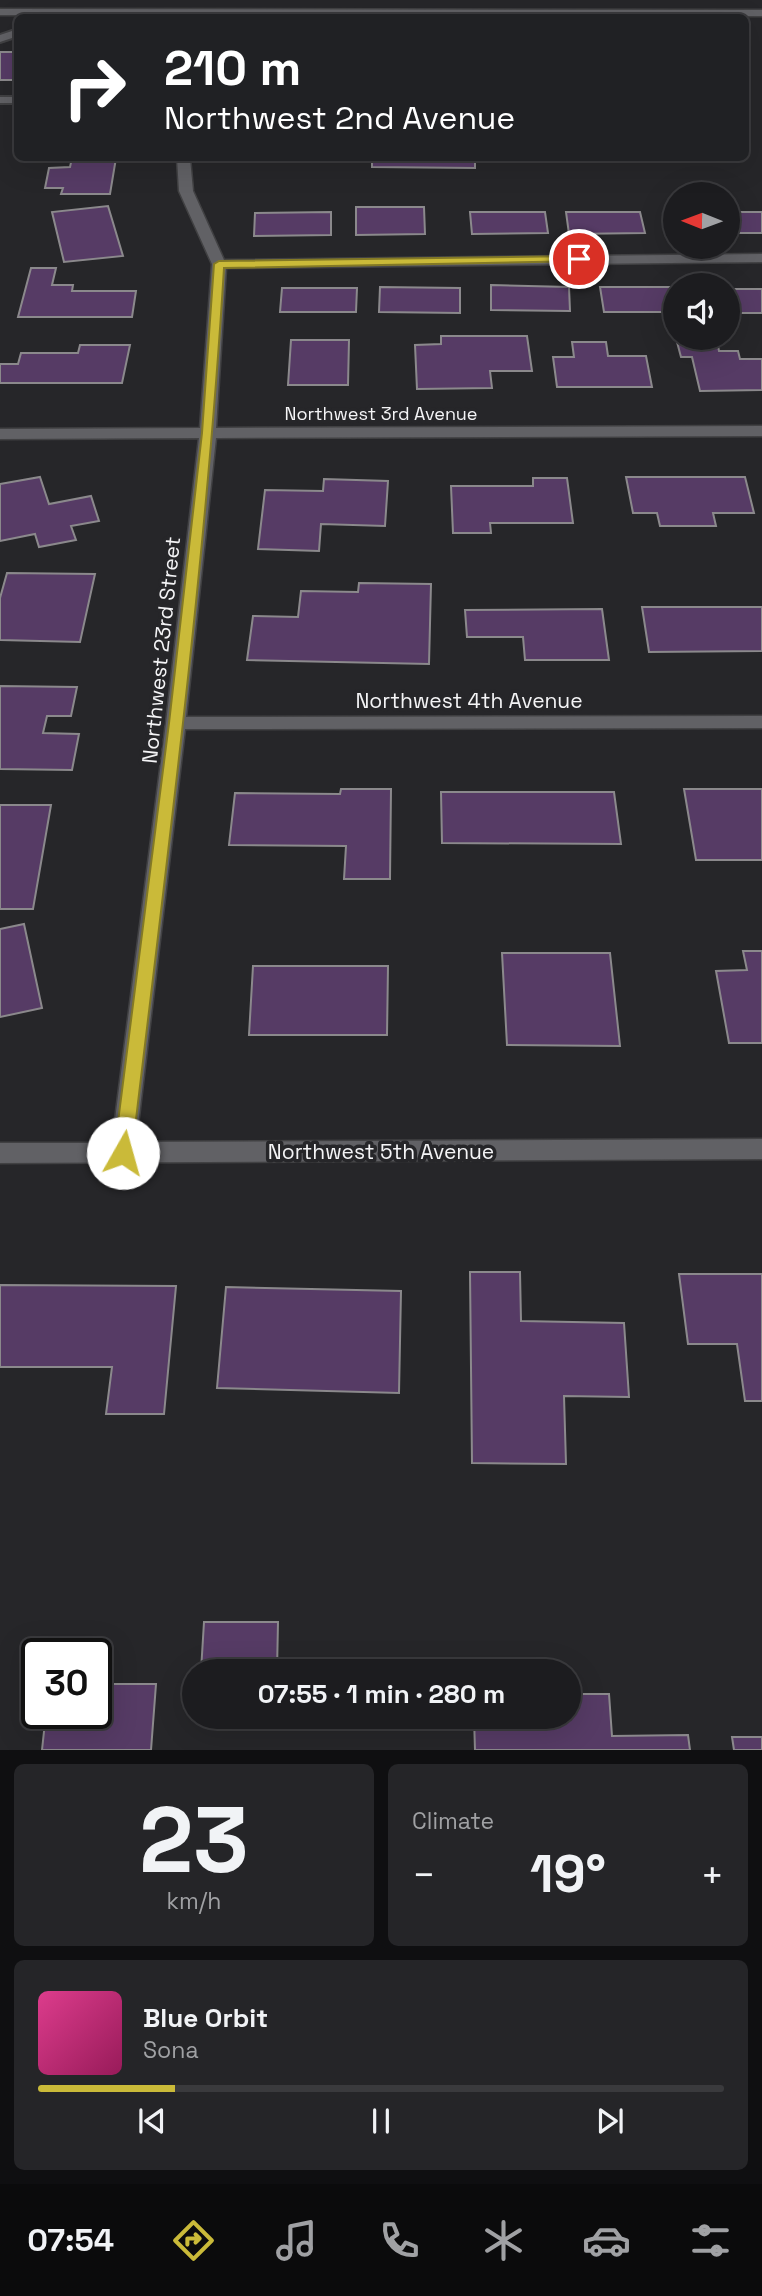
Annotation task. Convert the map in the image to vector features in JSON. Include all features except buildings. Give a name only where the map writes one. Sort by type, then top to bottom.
[{"type":"street","points":[[0,12],[159,14]]},
{"type":"street","points":[[630,14],[762,13]]},
{"type":"street","name":"Northwest 23rd Street","points":[[123,1153],[176,723],[208,433],[219,264],[186,191],[183,161]]},
{"type":"street","points":[[219,264],[762,258]]},
{"type":"street","name":"Northwest 3rd Avenue","points":[[0,434],[762,432]]},
{"type":"street","name":"Northwest 4th Avenue","points":[[176,723],[762,722]]},
{"type":"street","name":"Northwest 5th Avenue","points":[[0,1153],[762,1149]]},
{"type":"lane","points":[[62,14],[67,12]]},
{"type":"route","points":[[123,1153],[176,723],[208,433],[219,264],[579,259]]}]
